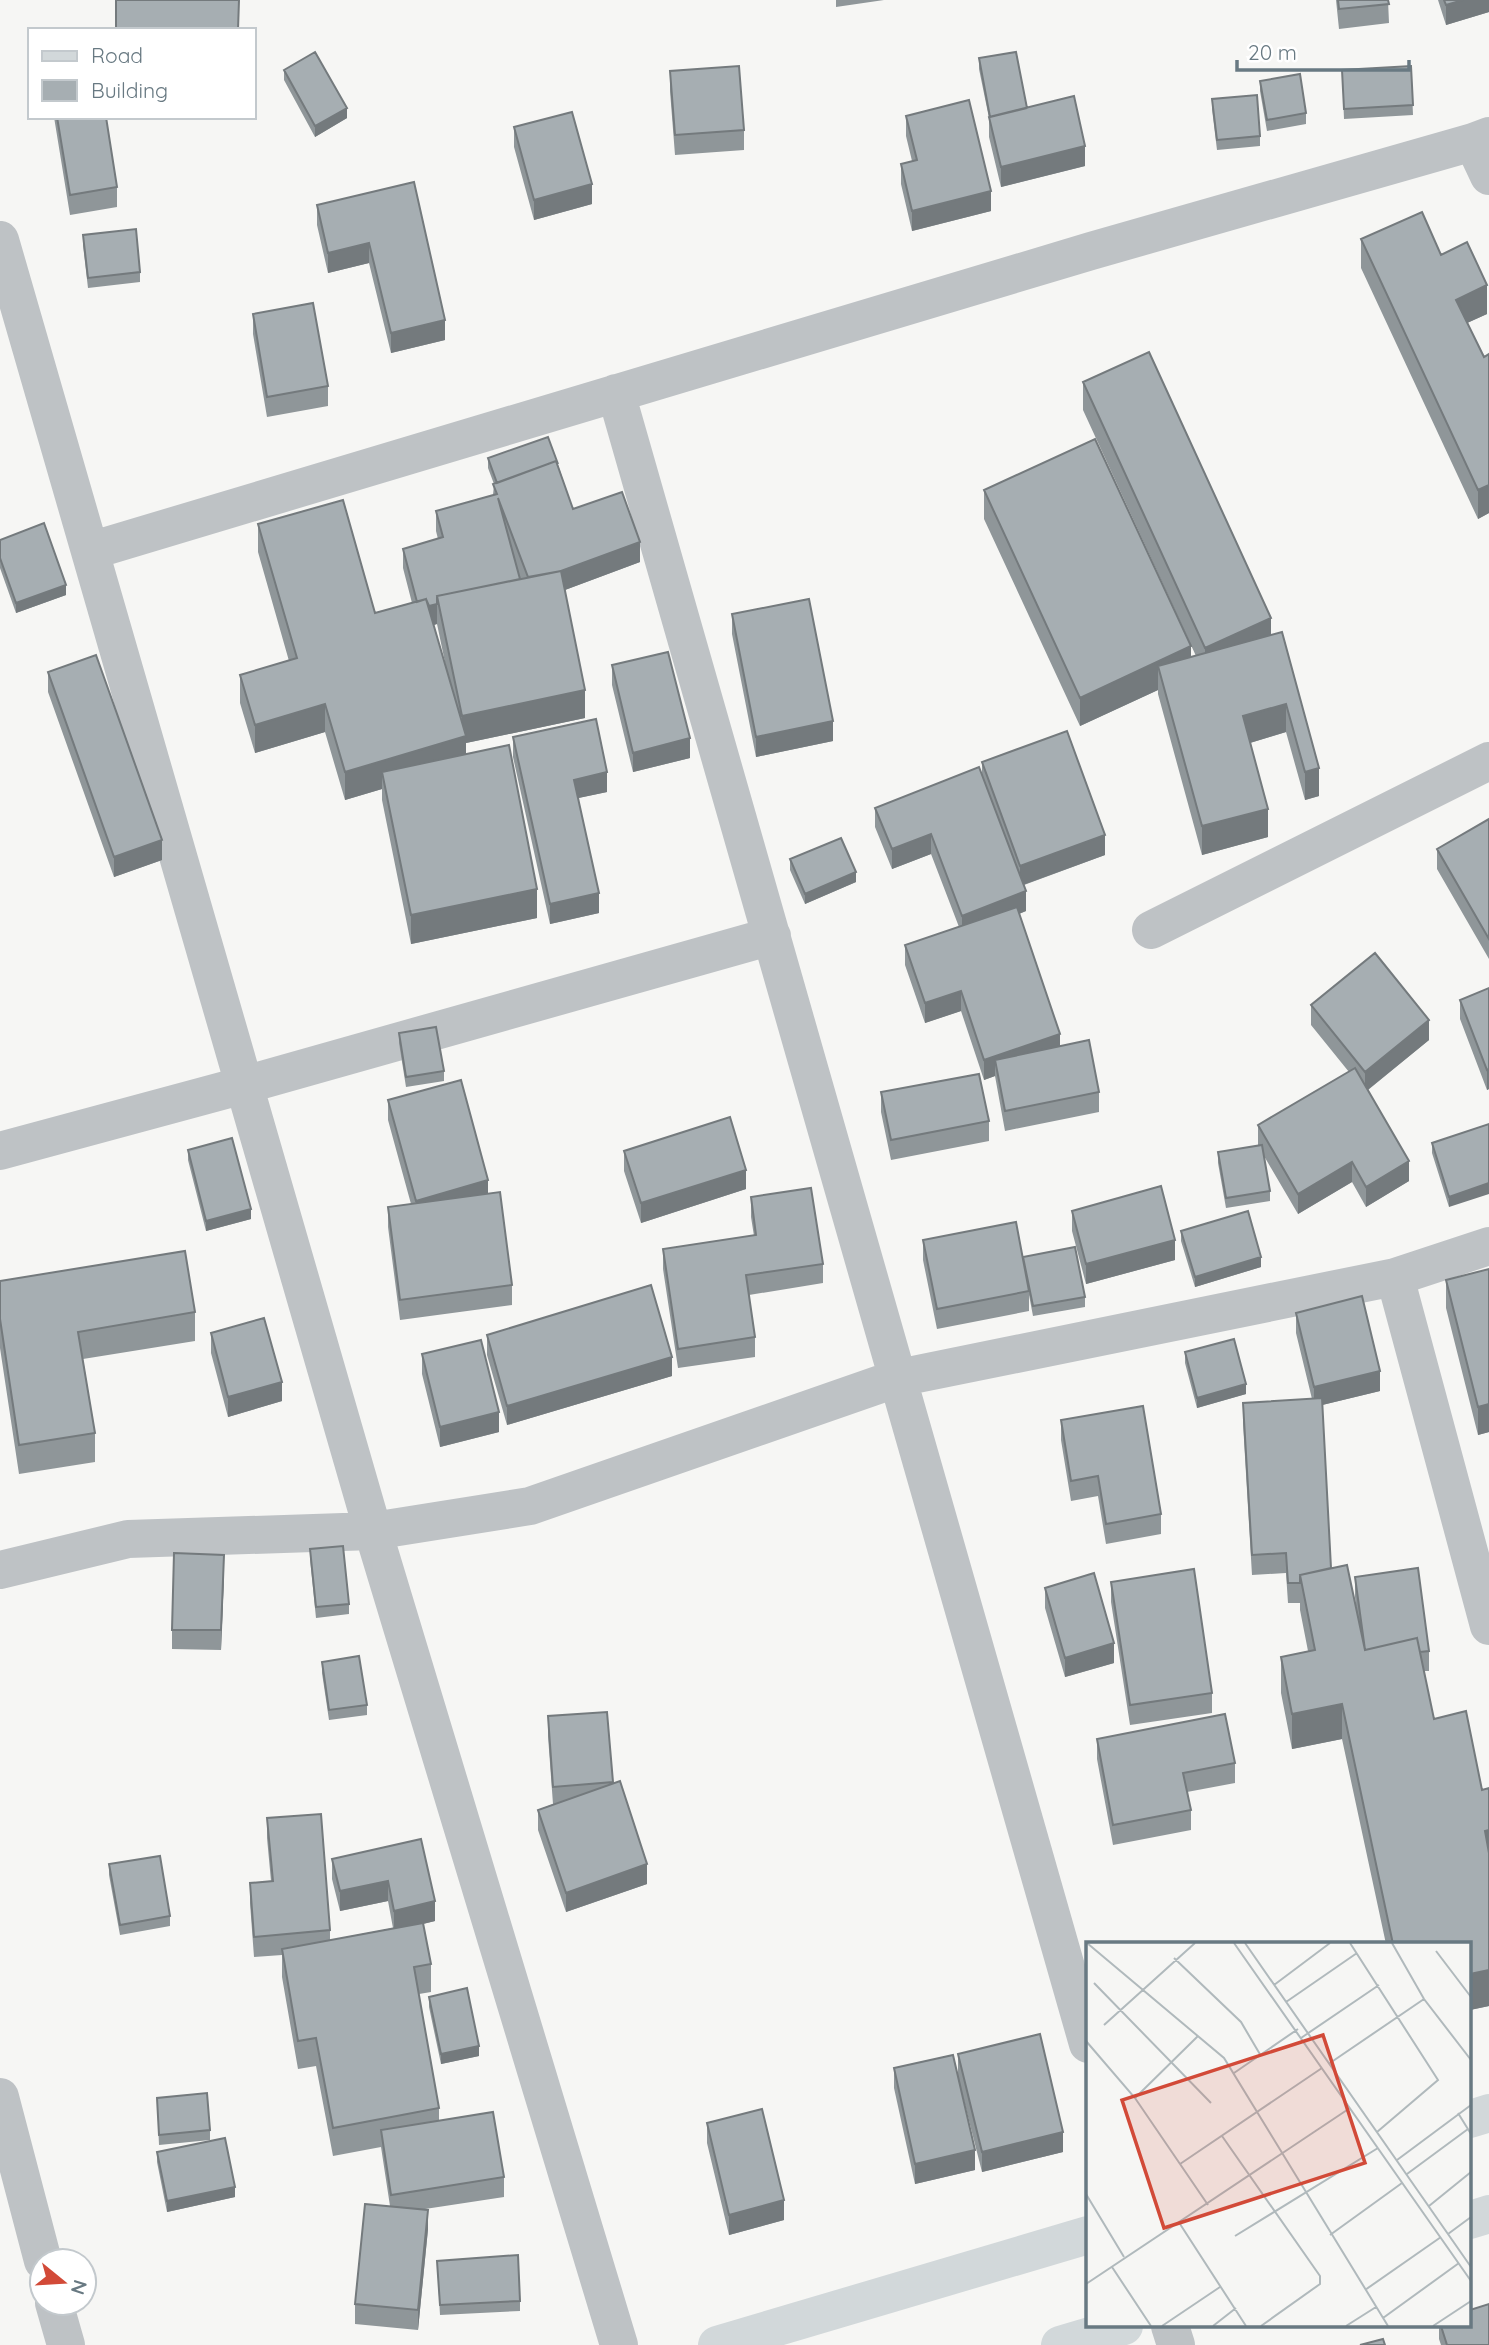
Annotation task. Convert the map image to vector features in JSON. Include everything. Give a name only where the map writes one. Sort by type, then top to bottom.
[{"type":"main road","points":[[1472,2118],[1489,2113]]},
{"type":"main road","points":[[1472,2219],[1489,2214]]},
{"type":"main road","points":[[717,2345],[1086,2236]]},
{"type":"main road","points":[[1060,2345],[1118,2328]]},
{"type":"street","points":[[90,551],[1091,251],[1484,151]]},
{"type":"street","points":[[0,240],[373,1531],[619,2345]]},
{"type":"street","points":[[616,393],[1086,2037]]},
{"type":"street","points":[[1151,930],[1489,761]]},
{"type":"street","points":[[0,1151],[244,1086],[772,936]]},
{"type":"street","points":[[0,1570],[128,1539],[373,1531],[530,1506],[898,1378],[1395,1277],[1489,1246]]},
{"type":"street","points":[[1395,1277],[1488,1618]]},
{"type":"street","points":[[0,2097],[39,2247]]},
{"type":"street","points":[[58,2317],[65,2345]]},
{"type":"street","points":[[1171,2328],[1176,2345]]},
{"type":"building","points":[[116,0],[239,0],[238,28],[116,28]]},
{"type":"building","points":[[1338,0],[1388,0],[1389,4],[1339,9]]},
{"type":"building","points":[[1444,0],[1463,0],[1446,5]]},
{"type":"building","points":[[315,52],[347,108],[315,126],[284,70]]},
{"type":"building","points":[[1016,52],[1027,108],[990,117],[979,58]]},
{"type":"building","points":[[739,66],[744,130],[675,135],[670,71]]},
{"type":"building","points":[[1411,66],[1413,105],[1344,109],[1342,70]]},
{"type":"building","points":[[1300,74],[1306,113],[1267,120],[1260,81]]},
{"type":"building","points":[[1257,95],[1260,136],[1217,140],[1212,99]]},
{"type":"building","points":[[1074,96],[1085,146],[1001,167],[989,117]]},
{"type":"building","points":[[969,100],[991,191],[912,211],[901,164],[917,160],[906,116]]},
{"type":"building","points":[[572,112],[592,184],[534,200],[514,127]]},
{"type":"building","points":[[57,119],[106,119],[117,187],[70,195]]},
{"type":"building","points":[[414,182],[445,320],[391,333],[369,243],[328,253],[317,205]]},
{"type":"building","points":[[1422,212],[1441,255],[1467,242],[1487,285],[1456,300],[1484,357],[1489,354],[1489,485],[1478,490],[1361,239]]},
{"type":"building","points":[[136,229],[140,272],[88,278],[83,235]]},
{"type":"building","points":[[313,303],[328,386],[267,397],[253,314]]},
{"type":"building","points":[[1149,352],[1271,618],[1205,648],[1083,382]]},
{"type":"building","points":[[548,437],[558,464],[556,461],[497,483],[488,458]]},
{"type":"building","points":[[1095,439],[1191,646],[1080,698],[984,490]]},
{"type":"building","points":[[556,461],[573,509],[622,492],[640,542],[561,571],[528,577],[498,498],[520,579],[437,596],[437,604],[429,606],[426,599],[417,602],[403,549],[443,537],[436,511],[497,494],[493,484]]},
{"type":"building","points":[[343,500],[375,613],[426,599],[466,736],[345,772],[325,704],[255,725],[240,675],[297,658],[258,524]]},
{"type":"building","points":[[44,523],[66,585],[16,603],[0,558],[0,540]]},
{"type":"building","points":[[561,571],[585,690],[462,716],[437,596]]},
{"type":"building","points":[[809,599],[833,721],[756,737],[732,614]]},
{"type":"building","points":[[1282,632],[1319,768],[1305,772],[1286,704],[1243,716],[1268,809],[1202,826],[1158,666]]},
{"type":"building","points":[[668,652],[690,738],[633,753],[612,665]]},
{"type":"building","points":[[96,655],[162,840],[114,857],[48,672]]},
{"type":"building","points":[[596,719],[607,772],[574,780],[599,893],[550,904],[513,737]]},
{"type":"building","points":[[1067,731],[1105,835],[1020,866],[982,762]]},
{"type":"building","points":[[509,745],[537,889],[411,915],[382,772]]},
{"type":"building","points":[[979,767],[1026,891],[962,916],[931,834],[892,849],[875,808]]},
{"type":"building","points":[[1489,819],[1489,939],[1437,849]]},
{"type":"building","points":[[841,838],[856,872],[805,894],[790,859]]},
{"type":"building","points":[[1017,907],[1060,1034],[984,1060],[961,991],[925,1003],[905,945]]},
{"type":"building","points":[[1375,953],[1429,1020],[1365,1072],[1311,1005]]},
{"type":"building","points":[[1489,988],[1489,1069],[1487,1070],[1460,1000]]},
{"type":"building","points":[[436,1027],[444,1071],[406,1077],[399,1033]]},
{"type":"building","points":[[1089,1040],[1099,1092],[1005,1111],[995,1060]]},
{"type":"building","points":[[1355,1068],[1409,1161],[1366,1187],[1352,1162],[1298,1194],[1258,1125]]},
{"type":"building","points":[[979,1074],[989,1121],[891,1140],[881,1092]]},
{"type":"building","points":[[461,1080],[488,1180],[416,1201],[388,1100]]},
{"type":"building","points":[[730,1117],[746,1170],[641,1203],[624,1151]]},
{"type":"building","points":[[1489,1124],[1489,1183],[1449,1197],[1432,1143]]},
{"type":"building","points":[[232,1138],[251,1209],[206,1221],[188,1150]]},
{"type":"building","points":[[1262,1145],[1270,1191],[1226,1198],[1218,1152]]},
{"type":"building","points":[[1161,1186],[1175,1240],[1086,1264],[1072,1211]]},
{"type":"building","points":[[811,1188],[823,1264],[746,1275],[755,1337],[678,1349],[663,1249],[756,1235],[751,1197]]},
{"type":"building","points":[[500,1192],[512,1285],[400,1300],[388,1207]]},
{"type":"building","points":[[1248,1211],[1261,1257],[1195,1277],[1181,1231]]},
{"type":"building","points":[[1016,1222],[1029,1291],[937,1309],[923,1240]]},
{"type":"building","points":[[1075,1247],[1085,1297],[1033,1306],[1023,1257]]},
{"type":"building","points":[[185,1251],[195,1312],[78,1332],[95,1433],[19,1445],[0,1319],[0,1281]]},
{"type":"building","points":[[1489,1269],[1489,1404],[1478,1407],[1446,1280]]},
{"type":"building","points":[[651,1285],[672,1357],[507,1406],[487,1335]]},
{"type":"building","points":[[1362,1296],[1380,1371],[1314,1387],[1296,1313]]},
{"type":"building","points":[[264,1318],[282,1382],[228,1397],[211,1333]]},
{"type":"building","points":[[1234,1339],[1246,1384],[1197,1398],[1185,1352]]},
{"type":"building","points":[[481,1340],[499,1412],[440,1427],[422,1354]]},
{"type":"building","points":[[1322,1398],[1331,1568],[1300,1575],[1300,1583],[1288,1583],[1286,1553],[1252,1555],[1243,1403]]},
{"type":"building","points":[[1143,1406],[1161,1514],[1106,1524],[1098,1476],[1071,1481],[1061,1420]]},
{"type":"building","points":[[343,1546],[349,1604],[316,1607],[310,1549]]},
{"type":"building","points":[[174,1553],[224,1555],[221,1630],[172,1630]]},
{"type":"building","points":[[1347,1565],[1365,1650],[1417,1638],[1434,1719],[1466,1711],[1482,1790],[1489,1788],[1489,1830],[1485,1831],[1489,1853],[1489,1970],[1472,1974],[1472,1942],[1393,1942],[1342,1704],[1292,1714],[1281,1657],[1315,1650],[1300,1575]]},
{"type":"building","points":[[1418,1568],[1429,1651],[1420,1652],[1417,1638],[1365,1650],[1355,1577]]},
{"type":"building","points":[[1194,1569],[1212,1693],[1130,1705],[1111,1582]]},
{"type":"building","points":[[1094,1573],[1114,1643],[1065,1658],[1045,1588]]},
{"type":"building","points":[[359,1656],[367,1705],[329,1710],[322,1662]]},
{"type":"building","points":[[607,1712],[613,1782],[553,1787],[548,1716]]},
{"type":"building","points":[[1225,1714],[1235,1763],[1183,1773],[1191,1810],[1113,1825],[1097,1739]]},
{"type":"building","points":[[620,1781],[647,1864],[566,1893],[538,1810]]},
{"type":"building","points":[[321,1814],[330,1930],[254,1937],[250,1883],[273,1881],[267,1818]]},
{"type":"building","points":[[421,1839],[435,1901],[394,1911],[388,1881],[340,1891],[332,1859]]},
{"type":"building","points":[[160,1856],[170,1916],[120,1925],[109,1864]]},
{"type":"building","points":[[423,1923],[431,1964],[414,1967],[439,2108],[333,2128],[316,2038],[298,2041],[282,1949]]},
{"type":"building","points":[[467,1988],[479,2046],[441,2054],[429,1997]]},
{"type":"building","points":[[1040,2034],[1063,2132],[982,2152],[958,2054]]},
{"type":"building","points":[[953,2055],[975,2150],[915,2164],[894,2068]]},
{"type":"building","points":[[207,2093],[210,2130],[159,2135],[157,2098]]},
{"type":"building","points":[[762,2109],[784,2200],[729,2215],[707,2123]]},
{"type":"building","points":[[493,2112],[504,2177],[391,2195],[381,2130]]},
{"type":"building","points":[[225,2138],[235,2187],[167,2201],[157,2152]]},
{"type":"building","points":[[365,2204],[428,2210],[418,2310],[355,2304]]},
{"type":"building","points":[[518,2255],[520,2301],[440,2305],[437,2261]]},
{"type":"building","points":[[1489,2304],[1489,2345],[1447,2345],[1442,2328],[1472,2328],[1472,2309]]},
{"type":"building","points":[[1383,2339],[1385,2345],[1360,2345]]}]
